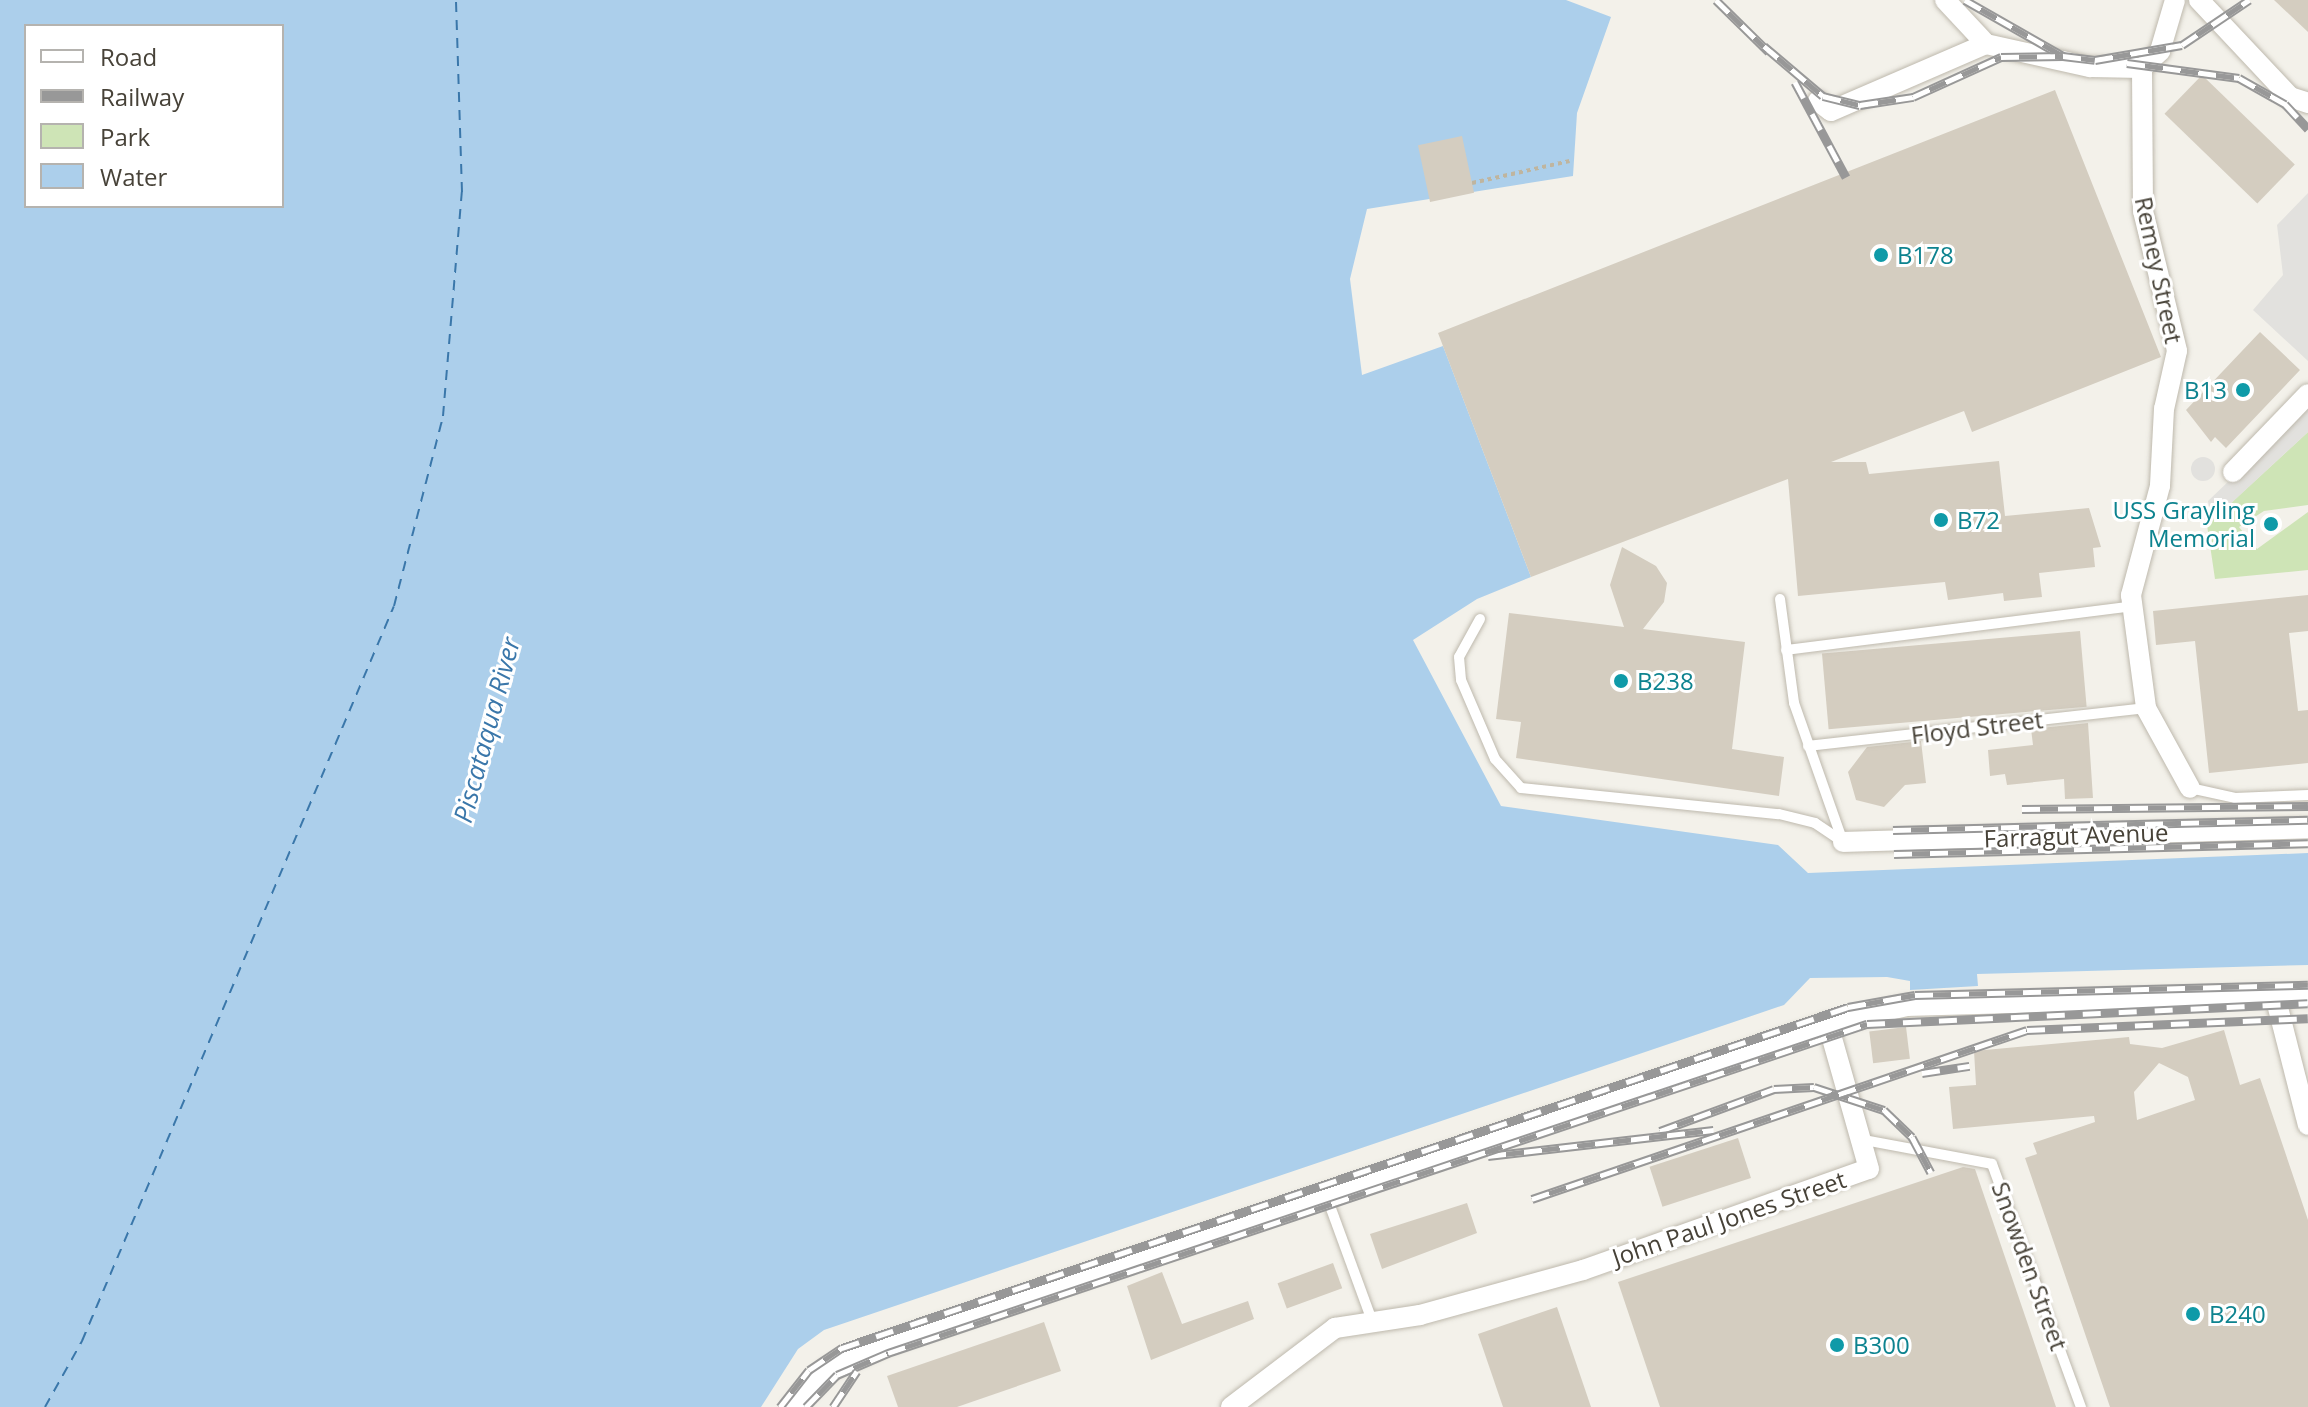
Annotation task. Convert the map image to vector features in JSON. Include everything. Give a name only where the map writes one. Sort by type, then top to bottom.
[{"type":"street","points":[[1945,0],[1986,44],[2090,67],[2142,68],[2160,51],[2175,0]]},
{"type":"street","points":[[2199,0],[2290,97],[2308,103]]},
{"type":"street","points":[[1818,101],[1831,111],[1986,44]]},
{"type":"street","name":"Remey Street","points":[[2142,68],[2143,211],[2177,351],[2164,409],[2160,486],[2137,552],[2132,606],[2146,708],[2190,788]]},
{"type":"street","points":[[2233,472],[2308,394]]},
{"type":"street","name":"Farragut Avenue","points":[[1843,842],[2308,828]]},
{"type":"street","points":[[793,1407],[827,1370],[885,1344],[1828,1024],[1907,1006],[2308,995]]},
{"type":"street","points":[[2275,996],[2308,1125]]},
{"type":"street","name":"John Paul Jones Street","points":[[1231,1407],[1335,1328],[1583,1270],[1869,1169],[1828,1024]]},
{"type":"lane","points":[[1780,599],[1786,650],[1808,746],[1843,842]]},
{"type":"lane","points":[[1786,650],[2132,606]]},
{"type":"lane","points":[[1480,619],[1459,657],[1461,680],[1495,759],[1521,788],[1779,814],[1815,823],[1843,842]]},
{"type":"lane","name":"Floyd Street","points":[[1808,746],[2146,708]]},
{"type":"lane","points":[[2190,788],[2222,797],[2308,795]]},
{"type":"lane","name":"Snowden Street","points":[[1859,1139],[1992,1164],[2081,1407]]},
{"type":"lane","points":[[1326,1195],[1372,1321]]},
{"type":"path","points":[[1472,183],[1570,161]]},
{"type":"green space","points":[[2308,432],[2308,505],[2264,511],[2239,527],[2257,549],[2308,512],[2308,570],[2215,579],[2207,525]]},
{"type":"shaded area","points":[[2308,193],[2308,361],[2253,310],[2283,275],[2277,225]]},
{"type":"shaded area","points":[[2308,405],[2308,432],[2212,521],[2208,501]]},
{"type":"shaded area","points":[[2203,457],[2214,464],[2215,469],[2208,480],[2203,481],[2192,474],[2191,469],[2198,458]]},
{"type":"water","name":"Piscataqua River","points":[[0,0],[1566,0],[1611,17],[1577,113],[1573,176],[1367,209],[1350,279],[1362,375],[1443,346],[1531,577],[1477,599],[1413,640],[1501,806],[1778,845],[1808,873],[2308,853],[2308,965],[1977,974],[1978,986],[1910,990],[1910,981],[1887,977],[1810,978],[1784,1005],[824,1330],[798,1349],[761,1407],[0,1407]]},
{"type":"building","points":[[2274,0],[2308,0],[2308,32]]},
{"type":"building","points":[[2202,75],[2295,165],[2257,203],[2164,114]]},
{"type":"building","name":"B178","points":[[2055,90],[2161,357],[1972,432],[1964,411],[1831,462],[1866,462],[1869,474],[1999,461],[2005,516],[2089,508],[2101,547],[2093,548],[2095,567],[2039,573],[2042,597],[2004,601],[2003,593],[1948,600],[1945,582],[1798,596],[1788,479],[1531,577],[1438,333]]},
{"type":"building","points":[[1462,136],[1474,193],[1430,202],[1418,145]]},
{"type":"building","name":"B13","points":[[2260,332],[2300,370],[2226,448],[2215,437],[2211,442],[2186,410]]},
{"type":"building","name":"B238","points":[[1622,547],[1656,566],[1667,583],[1664,602],[1643,629],[1745,642],[1732,749],[1784,757],[1779,796],[1516,758],[1521,722],[1496,719],[1509,613],[1624,627],[1610,585]]},
{"type":"building","points":[[2308,595],[2308,631],[2289,633],[2298,711],[2308,710],[2308,763],[2209,773],[2195,641],[2156,645],[2153,611]]},
{"type":"building","points":[[2080,631],[2087,707],[1829,729],[1822,654]]},
{"type":"building","points":[[2088,723],[2093,798],[2065,799],[2064,779],[2007,785],[2005,774],[1990,776],[1988,750],[2033,745],[2031,729]]},
{"type":"building","points":[[1921,741],[1926,783],[1905,785],[1884,807],[1856,800],[1848,772],[1867,747]]},
{"type":"building","points":[[1906,1027],[1910,1059],[1873,1063],[1869,1032]]},
{"type":"building","name":"B240","points":[[2224,1030],[2240,1085],[2260,1078],[2308,1220],[2308,1407],[2110,1407],[2025,1158],[2037,1154],[2033,1143],[2095,1122],[2094,1116],[1953,1129],[1949,1087],[1976,1085],[1974,1051],[2129,1037],[2130,1044],[2162,1048]],"holes":[[[2159,1063],[2188,1077],[2195,1100],[2137,1120],[2134,1092]]]},
{"type":"building","points":[[1738,1138],[1751,1178],[1663,1207],[1650,1167]]},
{"type":"building","name":"B300","points":[[1963,1167],[1975,1169],[2056,1407],[1660,1407],[1618,1282]]},
{"type":"building","points":[[1467,1203],[1477,1233],[1382,1269],[1370,1234]]},
{"type":"building","points":[[1333,1263],[1342,1288],[1287,1309],[1278,1283]]},
{"type":"building","points":[[1162,1272],[1182,1324],[1248,1301],[1254,1319],[1151,1360],[1127,1286]]},
{"type":"building","points":[[1557,1307],[1591,1407],[1503,1407],[1478,1334]]},
{"type":"building","points":[[1044,1322],[1061,1371],[957,1407],[898,1407],[887,1376]]},
{"type":"ferry route","points":[[45,1407],[82,1341],[394,606],[443,416],[462,192],[456,0]]},
{"type":"railway","points":[[1716,0],[1769,52]]},
{"type":"railway","points":[[1965,0],[2063,56],[2095,60],[2182,45],[2249,0]]},
{"type":"railway","points":[[1764,46],[1823,96],[1860,105],[1913,97],[2001,57],[2063,56]]},
{"type":"railway","points":[[2127,63],[2239,78],[2285,104],[2308,129]]},
{"type":"railway","points":[[1795,82],[1846,177]]},
{"type":"railway","points":[[2022,809],[2308,806]]},
{"type":"railway","points":[[1893,830],[2308,820]]},
{"type":"railway","points":[[1894,854],[2308,843]]},
{"type":"railway","points":[[780,1407],[809,1370],[842,1348],[1848,1007],[1915,995],[2308,985]]},
{"type":"railway","points":[[806,1407],[837,1375],[888,1353],[1867,1024],[2308,1003]]},
{"type":"railway","points":[[1532,1199],[2027,1030],[2308,1018]]},
{"type":"railway","points":[[1922,1073],[1969,1066]]},
{"type":"railway","points":[[1660,1131],[1774,1089],[1814,1087],[1884,1110],[1912,1137],[1931,1172]]},
{"type":"railway","points":[[1488,1156],[1714,1130]]},
{"type":"railway","points":[[833,1407],[857,1371]]},
{"type":"place","name":"B178","points":[[1881,255]]},
{"type":"place","name":"B13","points":[[2243,390]]},
{"type":"place","name":"B72","points":[[1941,520]]},
{"type":"place","name":"USS Grayling Memorial","points":[[2271,524]]},
{"type":"place","name":"B238","points":[[1621,681]]},
{"type":"place","name":"B240","points":[[2193,1314]]},
{"type":"place","name":"B300","points":[[1837,1345]]}]
